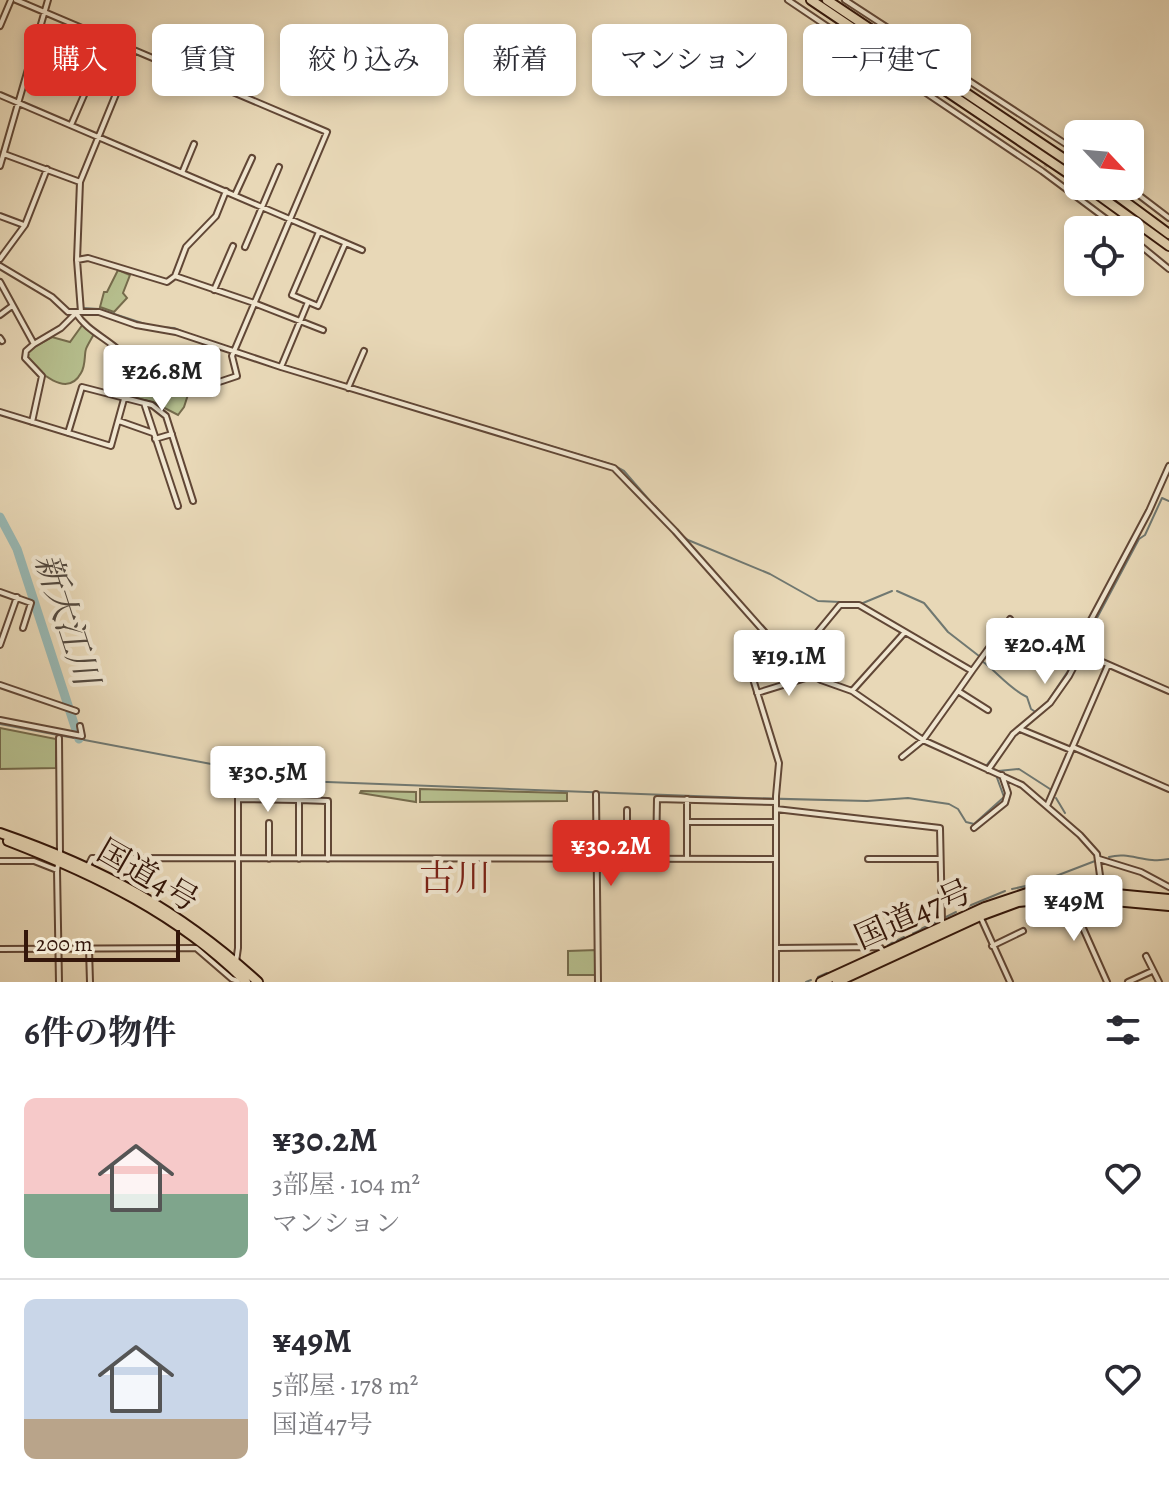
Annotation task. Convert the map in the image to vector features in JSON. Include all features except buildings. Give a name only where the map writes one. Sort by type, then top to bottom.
[{"type":"highway","points":[[811,0],[1064,171]]},
{"type":"highway","points":[[827,0],[1064,159]]},
{"type":"highway","points":[[1105,200],[1169,246]]},
{"type":"highway","points":[[1123,200],[1169,234]]},
{"type":"highway","name":"国道4号","points":[[0,836],[117,888],[156,911],[186,931],[238,979],[246,982]]},
{"type":"highway","name":"国道4号","points":[[58,861],[88,866],[160,906],[258,982]]},
{"type":"highway","name":"国道47号","points":[[821,982],[944,925],[1005,899],[1030,892],[1056,890],[1169,906]]},
{"type":"highway","name":"国道47号","points":[[837,982],[980,916],[1018,902],[1102,896],[1169,899]]},
{"type":"street","points":[[0,26],[14,0],[71,24]]},
{"type":"street","points":[[0,166],[48,0]]},
{"type":"street","points":[[788,0],[1044,169],[1103,216]]},
{"type":"street","points":[[845,0],[1062,141],[1058,147]]},
{"type":"street","points":[[136,51],[327,132],[232,356],[237,376],[210,385]]},
{"type":"street","points":[[0,95],[362,250]]},
{"type":"street","points":[[71,125],[84,96]]},
{"type":"street","points":[[115,96],[80,182],[78,312],[81,321],[122,353]]},
{"type":"street","points":[[182,173],[194,144]]},
{"type":"street","points":[[3,150],[80,182]]},
{"type":"street","points":[[235,195],[252,158]]},
{"type":"street","points":[[245,247],[279,167]]},
{"type":"street","points":[[0,259],[25,225],[47,169]]},
{"type":"street","points":[[77,260],[88,258],[167,282],[175,276],[186,247],[216,216],[226,191]]},
{"type":"street","points":[[1144,199],[1169,218]]},
{"type":"street","points":[[0,216],[25,225]]},
{"type":"street","points":[[319,232],[292,295],[308,302],[318,306],[345,243]]},
{"type":"street","points":[[214,290],[233,246]]},
{"type":"street","points":[[1144,248],[1169,269]]},
{"type":"street","points":[[0,266],[52,297],[68,312],[99,312],[136,325],[176,332],[348,388],[609,466],[620,472],[792,663],[812,676],[852,691],[923,740],[1022,785],[1080,835],[1099,859],[1102,896]]},
{"type":"street","points":[[175,276],[323,330]]},
{"type":"street","points":[[0,282],[34,344]]},
{"type":"street","points":[[281,367],[308,302]]},
{"type":"street","points":[[0,315],[12,306]]},
{"type":"street","points":[[32,422],[43,380],[25,357],[29,347],[61,328],[78,312]]},
{"type":"street","points":[[348,388],[364,351]]},
{"type":"street","points":[[68,433],[82,387],[163,411],[193,501]]},
{"type":"street","points":[[0,412],[111,446],[125,398]]},
{"type":"street","points":[[144,403],[178,506]]},
{"type":"street","points":[[119,421],[154,436],[172,434]]},
{"type":"street","points":[[1169,466],[1149,511],[1075,650],[1169,691]]},
{"type":"street","points":[[0,592],[31,603],[23,628]]},
{"type":"street","points":[[0,645],[17,597]]},
{"type":"street","points":[[792,663],[840,605],[864,608],[972,671]]},
{"type":"street","points":[[902,757],[923,740],[1010,619]]},
{"type":"street","points":[[852,691],[905,632]]},
{"type":"street","points":[[745,653],[779,763],[776,799],[776,982]]},
{"type":"street","points":[[988,770],[1005,744],[1050,703],[1081,653]]},
{"type":"street","points":[[1047,806],[1108,665]]},
{"type":"street","points":[[757,693],[812,676]]},
{"type":"street","points":[[0,685],[75,711]]},
{"type":"street","points":[[958,691],[988,710]]},
{"type":"street","points":[[0,720],[69,733],[81,731]]},
{"type":"street","points":[[1020,729],[1167,788],[1169,777]]},
{"type":"street","points":[[59,738],[59,982]]},
{"type":"street","points":[[236,962],[238,770]]},
{"type":"street","points":[[974,828],[1005,803],[1008,793],[999,774]]},
{"type":"street","points":[[596,794],[598,982]]},
{"type":"street","points":[[239,799],[328,801],[328,859]]},
{"type":"street","points":[[656,858],[657,799],[776,799]]},
{"type":"street","points":[[687,799],[687,858]]},
{"type":"street","points":[[299,800],[299,859]]},
{"type":"street","points":[[776,809],[940,828],[944,925]]},
{"type":"street","points":[[627,810],[627,857]]},
{"type":"street","points":[[687,822],[776,822]]},
{"type":"street","points":[[269,823],[269,859]]},
{"type":"street","points":[[88,866],[92,858],[776,859]]},
{"type":"street","points":[[868,859],[940,859]]},
{"type":"street","points":[[1099,859],[1141,872],[1169,887]]},
{"type":"street","points":[[0,861],[58,861]]},
{"type":"street","points":[[1070,897],[1107,982]]},
{"type":"street","points":[[980,916],[1010,982]]},
{"type":"street","points":[[992,946],[1023,931]]},
{"type":"street","points":[[776,948],[880,947],[885,953]]},
{"type":"street","points":[[0,949],[196,948],[232,979],[238,979]]},
{"type":"street","points":[[89,949],[90,982]]},
{"type":"street","points":[[1146,956],[1159,982]]},
{"type":"street","points":[[1128,982],[1150,972]]},
{"type":"green space","points":[[118,270],[130,275],[123,293],[127,298],[114,312],[100,307],[104,292],[107,292]]},
{"type":"green space","points":[[83,324],[95,332],[86,349],[83,370],[75,380],[68,384],[53,380],[27,357],[30,349],[52,337],[70,342]]},
{"type":"green space","points":[[182,374],[193,379],[184,407],[178,415],[155,403],[119,393],[126,380],[134,383],[140,376]]},
{"type":"green space","points":[[0,728],[56,739],[56,768],[0,769]]},
{"type":"green space","points":[[420,789],[567,793],[567,801],[420,802]]},
{"type":"green space","points":[[416,792],[416,802],[360,793]]},
{"type":"green space","points":[[596,950],[596,975],[568,975],[568,951]]},
{"type":"waterway","points":[[46,291],[68,309],[78,309]]},
{"type":"waterway","points":[[83,308],[99,309],[148,325]]},
{"type":"waterway","points":[[158,327],[186,333]]},
{"type":"waterway","points":[[286,366],[345,384]]},
{"type":"waterway","points":[[353,386],[450,416]]},
{"type":"waterway","points":[[457,418],[613,465],[624,471],[650,501]]},
{"type":"waterway","points":[[1082,646],[1139,539],[1145,535],[1162,498],[1169,501]]},
{"type":"waterway","points":[[655,506],[667,520]]},
{"type":"waterway","name":"新大江川","points":[[0,517],[17,549],[79,739]]},
{"type":"waterway","points":[[680,534],[770,574],[818,601],[863,603],[892,591]]},
{"type":"waterway","points":[[897,591],[924,603],[948,632],[979,656]]},
{"type":"waterway","points":[[1028,719],[1048,701],[1076,659]]},
{"type":"waterway","points":[[982,661],[1027,697],[1034,711]]},
{"type":"waterway","points":[[0,724],[301,781],[747,798],[867,801],[908,798],[949,804],[958,809],[966,822],[974,824],[1004,797],[996,775],[998,771],[1019,769],[1050,789]]},
{"type":"waterway","points":[[986,766],[1009,737]]},
{"type":"waterway","points":[[1056,798],[1065,813]]},
{"type":"waterway","points":[[1109,857],[1124,855],[1152,860],[1169,859]]},
{"type":"waterway","points":[[1012,889],[1035,884],[1095,861]]},
{"type":"waterway","points":[[964,908],[1005,891]]},
{"type":"waterway","points":[[944,918],[956,912]]},
{"type":"waterway","points":[[913,933],[939,920]]},
{"type":"waterway","points":[[888,945],[904,937]]},
{"type":"waterway","points":[[818,977],[827,973]]},
{"type":"waterway","points":[[806,982],[811,980]]},
{"type":"tunnel","points":[[1045,167],[1058,147]]},
{"type":"district","name":"古川","points":[[455,877]]}]
